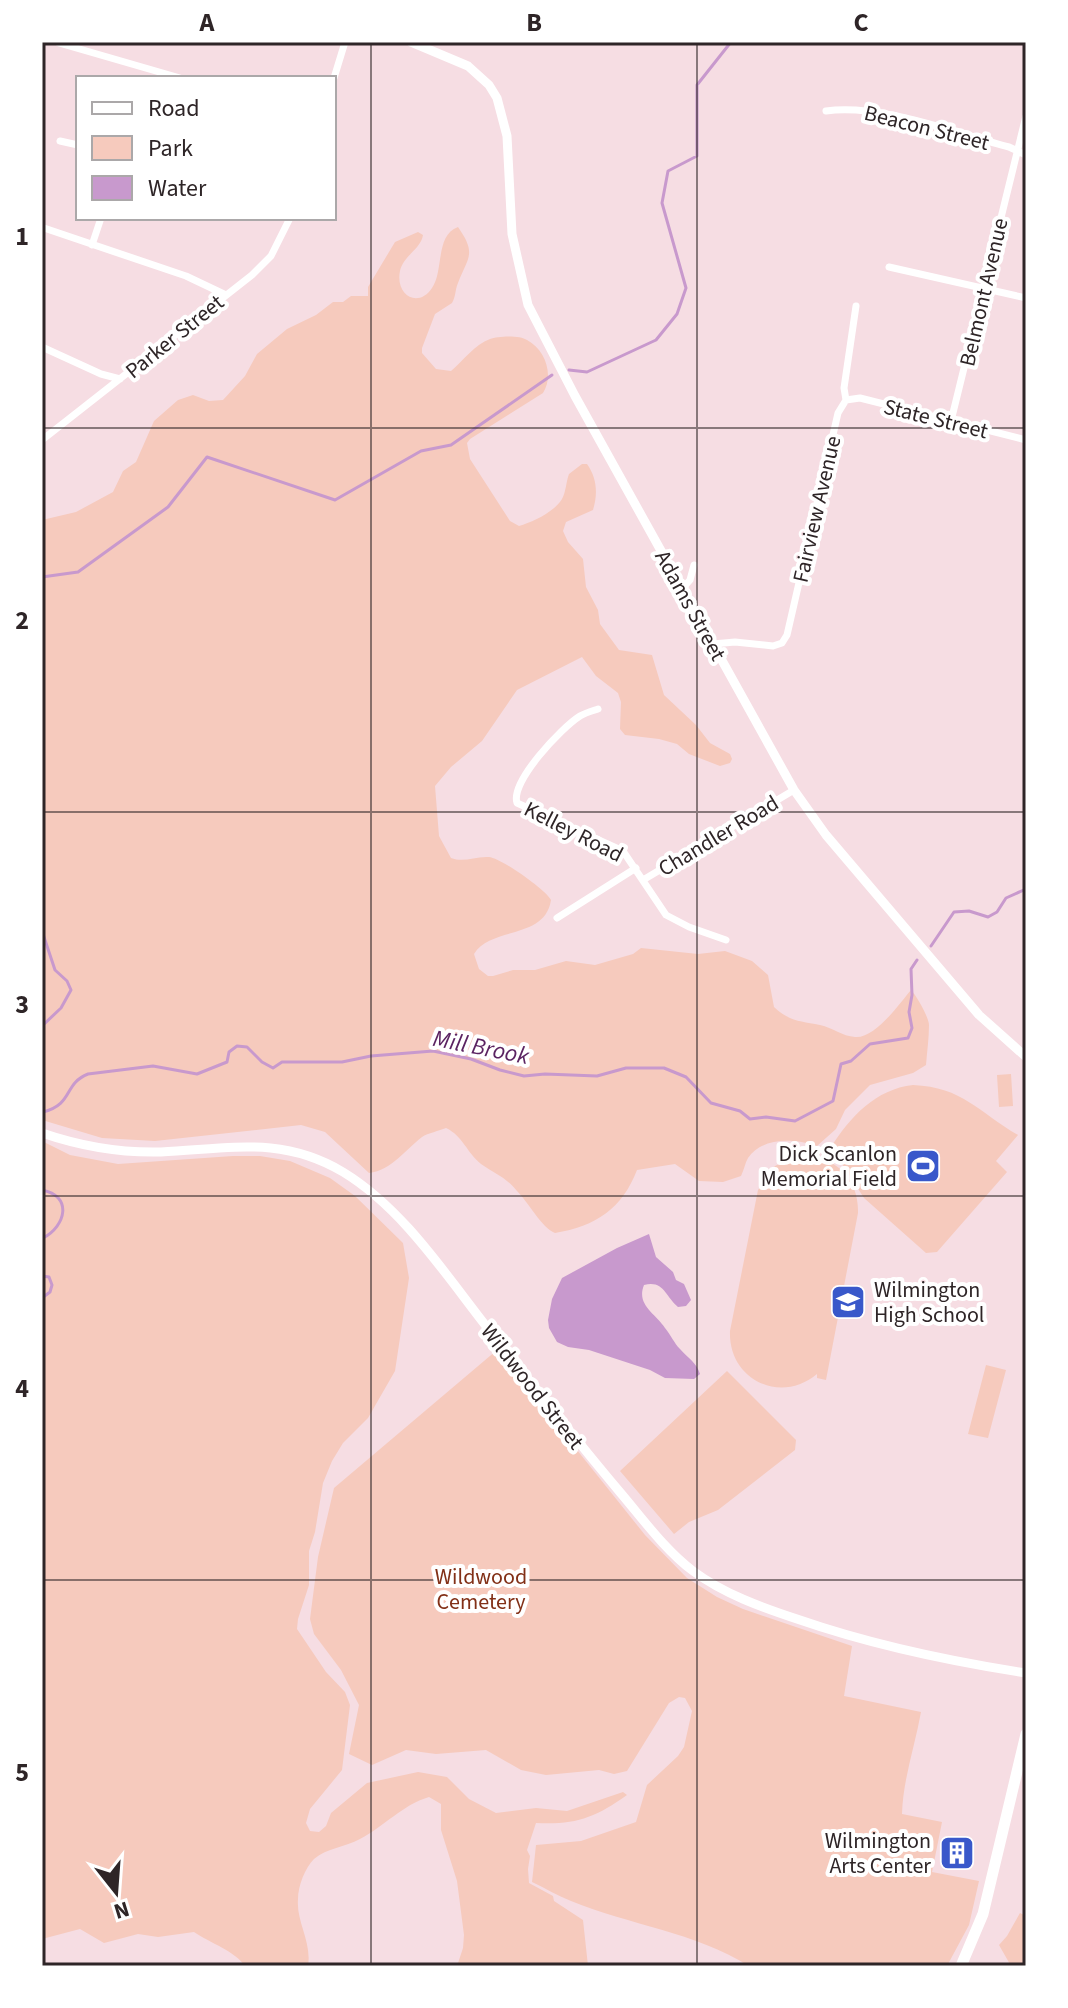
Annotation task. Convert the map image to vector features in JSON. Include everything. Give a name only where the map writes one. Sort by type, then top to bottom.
[{"type":"main road","points":[[961,1966],[983,1914],[1025,1741]]},
{"type":"street","points":[[335,76],[345,42]]},
{"type":"street","name":"Adams Street","points":[[411,42],[458,60],[489,85],[497,98],[505,122],[512,234],[528,305],[567,382],[794,790],[820,828],[979,1015],[1026,1057]]},
{"type":"street","points":[[59,43],[174,76]]},
{"type":"street","points":[[148,76],[150,68]]},
{"type":"street","name":"Beacon Street","points":[[826,111],[853,109],[884,113],[1009,147],[1026,155]]},
{"type":"street","name":"Belmont Avenue","points":[[951,421],[1026,116]]},
{"type":"street","points":[[60,141],[76,145]]},
{"type":"street","points":[[92,245],[100,220]]},
{"type":"street","name":"Parker Street","points":[[42,440],[252,275],[271,256],[289,220]]},
{"type":"street","points":[[44,228],[201,282],[226,295]]},
{"type":"street","points":[[889,267],[1026,298]]},
{"type":"street","name":"Fairview Avenue","points":[[713,644],[742,642],[773,646],[782,643],[786,637],[838,413],[846,400],[844,388],[856,306]]},
{"type":"street","points":[[42,347],[101,374],[120,379]]},
{"type":"street","name":"State Street","points":[[846,400],[860,398],[1026,440]]},
{"type":"street","points":[[682,589],[690,580],[694,565]]},
{"type":"street","name":"Kelley Road","points":[[598,709],[582,715],[552,741],[518,788],[515,799],[521,807],[623,851],[660,909],[669,917],[726,940]]},
{"type":"street","name":"Chandler Road","points":[[643,880],[794,790]]},
{"type":"street","points":[[557,918],[636,868]]},
{"type":"street","name":"Wildwood Street","points":[[42,1133],[102,1148],[134,1151],[265,1146],[300,1152],[328,1164],[373,1194],[407,1229],[590,1457],[652,1530],[691,1569],[741,1598],[825,1628],[923,1655],[1026,1673]]},
{"type":"green space","points":[[458,227],[467,243],[469,255],[452,303],[435,314],[422,353],[436,369],[451,371],[485,341],[498,337],[519,337],[534,344],[548,371],[543,393],[470,439],[467,443],[470,459],[510,521],[519,526],[554,508],[563,496],[569,474],[582,464],[587,464],[596,486],[593,510],[566,522],[563,531],[583,559],[586,587],[598,610],[600,624],[619,650],[652,655],[664,695],[710,743],[730,754],[732,759],[730,763],[720,766],[689,754],[677,744],[625,735],[620,729],[621,702],[618,693],[596,676],[582,657],[517,690],[482,741],[451,767],[435,786],[439,836],[451,858],[495,859],[513,868],[551,900],[547,913],[539,921],[482,945],[474,954],[479,969],[493,976],[513,970],[535,970],[566,961],[595,965],[633,954],[641,948],[698,954],[725,951],[752,961],[768,975],[774,1007],[801,1022],[825,1026],[850,1036],[863,1036],[879,1026],[911,990],[929,1025],[926,1065],[913,1073],[870,1085],[845,1110],[836,1129],[817,1146],[780,1141],[762,1146],[748,1158],[741,1176],[723,1182],[699,1181],[675,1164],[637,1170],[624,1195],[606,1214],[583,1226],[555,1233],[540,1220],[513,1186],[481,1164],[457,1135],[446,1128],[427,1134],[391,1164],[369,1173],[325,1132],[301,1125],[155,1141],[102,1138],[42,1120],[42,520],[76,512],[113,492],[123,471],[136,462],[154,421],[178,400],[193,395],[209,401],[223,400],[245,376],[257,354],[287,329],[316,315],[333,302],[343,302],[351,296],[368,296],[368,287],[395,242],[418,232],[423,235],[422,240],[402,266],[399,279],[409,296],[420,298],[426,294],[436,281],[446,238]]},
{"type":"green space","points":[[1011,1074],[1013,1106],[999,1107],[997,1075]]},
{"type":"green space","name":"Dick Scanlon Memorial Field","points":[[913,1085],[945,1090],[958,1096],[1018,1135],[996,1161],[1007,1172],[937,1252],[926,1253],[864,1198],[831,1147],[865,1106],[887,1092]]},
{"type":"green space","points":[[42,1141],[70,1155],[118,1164],[233,1156],[290,1161],[330,1178],[355,1196],[403,1243],[409,1278],[395,1371],[368,1418],[343,1443],[332,1461],[323,1483],[309,1551],[309,1585],[297,1629],[326,1672],[345,1692],[350,1705],[342,1770],[310,1809],[306,1823],[310,1831],[319,1832],[326,1826],[331,1813],[367,1783],[418,1772],[447,1777],[469,1799],[496,1813],[536,1808],[567,1811],[623,1792],[627,1795],[584,1818],[562,1823],[536,1823],[527,1850],[530,1856],[529,1883],[553,1896],[554,1901],[583,1920],[588,1966],[457,1966],[464,1935],[457,1881],[441,1830],[441,1804],[429,1797],[410,1805],[360,1839],[325,1852],[311,1863],[301,1883],[298,1899],[308,1949],[308,1966],[245,1966],[229,1952],[194,1932],[158,1937],[138,1934],[104,1943],[80,1929],[42,1939]]},
{"type":"green space","points":[[805,1156],[827,1161],[844,1173],[855,1191],[858,1213],[826,1380],[817,1378],[817,1374],[803,1383],[773,1387],[747,1374],[732,1348],[730,1331],[758,1190],[775,1166]]},
{"type":"green space","name":"Wildwood Cemetery","points":[[497,1350],[645,1535],[687,1578],[743,1609],[852,1646],[844,1696],[921,1712],[902,1814],[942,1822],[932,1872],[979,1881],[969,1925],[947,1966],[749,1966],[707,1945],[593,1909],[532,1882],[536,1845],[581,1841],[636,1822],[647,1785],[684,1747],[692,1711],[685,1698],[679,1697],[669,1703],[627,1771],[614,1774],[599,1770],[546,1775],[521,1770],[486,1750],[436,1754],[406,1750],[372,1765],[349,1754],[359,1705],[341,1670],[314,1634],[310,1619],[318,1557],[334,1488]]},
{"type":"green space","points":[[986,1365],[1006,1370],[988,1438],[968,1434]]},
{"type":"green space","points":[[727,1371],[796,1440],[795,1450],[718,1510],[689,1522],[674,1534],[620,1471]]},
{"type":"green space","points":[[1020,1913],[1026,1916],[1026,1966],[1011,1966],[999,1945]]},
{"type":"water","points":[[649,1234],[656,1257],[673,1272],[676,1280],[684,1284],[691,1300],[686,1306],[678,1307],[660,1287],[651,1284],[644,1285],[642,1298],[697,1367],[700,1374],[694,1379],[665,1378],[589,1350],[568,1347],[557,1342],[549,1328],[552,1299],[562,1278]]},
{"type":"waterway","name":"Mill Brook","points":[[569,370],[587,372],[656,340],[677,314],[686,288],[662,203],[668,171],[697,156],[697,85],[731,42]]},
{"type":"waterway","name":"Mill Brook","points":[[42,577],[78,572],[168,507],[207,457],[335,500],[421,451],[451,445],[552,375]]},
{"type":"waterway","name":"Mill Brook","points":[[931,946],[954,912],[969,911],[988,917],[997,912],[1006,898],[1026,889]]},
{"type":"waterway","points":[[42,931],[55,970],[67,981],[71,990],[61,1008],[42,1026]]},
{"type":"waterway","name":"Mill Brook","points":[[43,1112],[60,1104],[75,1083],[88,1074],[153,1066],[197,1074],[227,1062],[229,1052],[237,1046],[247,1047],[273,1068],[282,1062],[342,1062],[371,1056],[433,1051],[524,1076],[597,1076],[626,1068],[664,1068],[686,1077],[711,1103],[740,1111],[750,1119],[766,1117],[795,1121],[833,1101],[841,1064],[851,1061],[870,1044],[908,1038],[912,1028],[909,1012],[911,969],[917,960]]},
{"type":"waterway","name":"Mill Brook","points":[[42,1095],[43,1131]]},
{"type":"waterway","points":[[42,1190],[58,1198],[63,1212],[57,1226],[43,1238],[42,1245]]},
{"type":"waterway","points":[[42,1276],[49,1277],[52,1285],[50,1292],[42,1298]]},
{"type":"place","name":"Dick Scanlon Memorial Field","points":[[923,1166]]},
{"type":"place","name":"Wilmington High School","points":[[848,1302]]},
{"type":"place","name":"Wilmington Arts Center","points":[[957,1853]]}]
